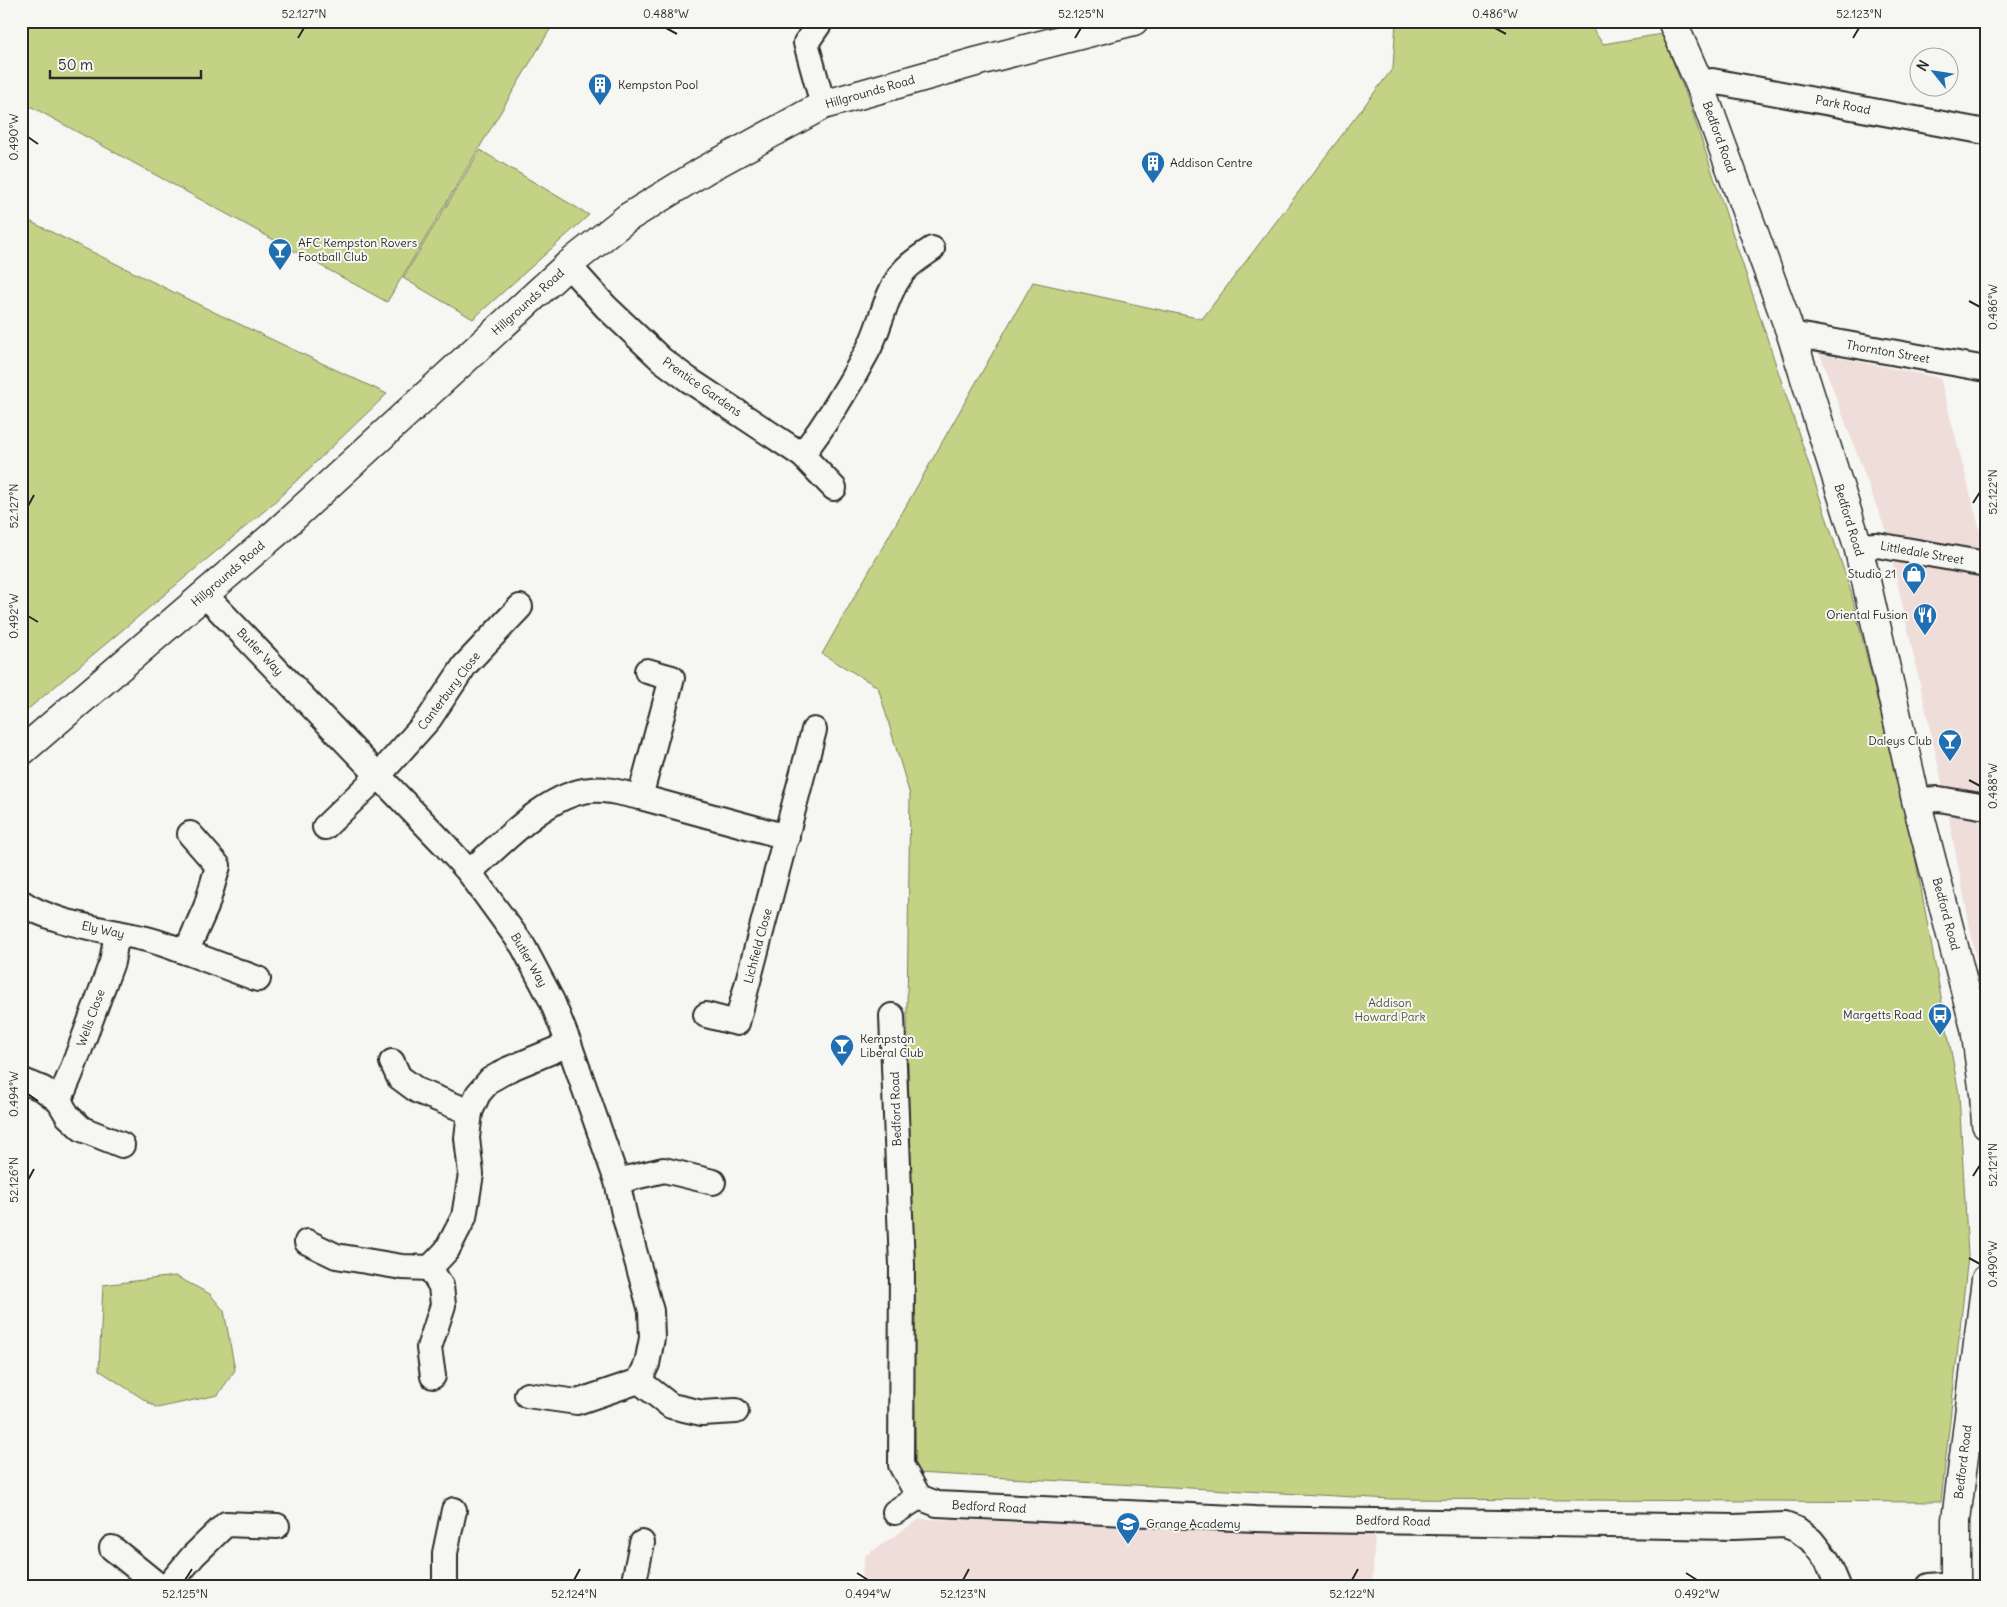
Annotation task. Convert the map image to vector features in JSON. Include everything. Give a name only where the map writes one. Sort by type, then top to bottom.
[{"type":"main road","name":"Hillgrounds Road","points":[[21,752],[275,534],[568,265],[627,218],[705,170],[822,105],[979,61],[1134,21]]},
{"type":"main road","name":"Bedford Road","points":[[1672,21],[1700,85],[1791,334],[1858,546],[1916,800],[1974,1028],[1984,1094],[1986,1124]]},
{"type":"main road","name":"Bedford Road","points":[[1947,1585],[1986,1278]]},
{"type":"street","points":[[821,21],[806,43],[822,105]]},
{"type":"street","name":"Park Road","points":[[1700,85],[1712,81],[1986,132]]},
{"type":"street","points":[[802,455],[839,402],[869,350],[890,293],[903,272],[918,258],[932,249]]},
{"type":"street","name":"Prentice Gardens","points":[[568,265],[606,307],[662,360],[802,455],[834,488]]},
{"type":"street","name":"Thornton Street","points":[[1791,334],[1986,369]]},
{"type":"street","name":"Littledale Street","points":[[1858,546],[1877,545],[1986,564]]},
{"type":"street","name":"Butler Way","points":[[204,594],[379,775],[469,872],[524,946],[552,1001],[617,1181],[625,1218],[651,1311],[652,1338],[647,1364],[639,1382]]},
{"type":"street","name":"Canterbury Close","points":[[379,775],[429,719],[465,665],[520,607]]},
{"type":"street","points":[[640,797],[672,678],[647,671]]},
{"type":"street","name":"Lichfield Close","points":[[706,1015],[737,1023],[814,730]]},
{"type":"street","points":[[325,827],[379,775]]},
{"type":"street","points":[[469,872],[544,807],[564,796],[591,790],[616,792],[640,797],[787,837]]},
{"type":"street","points":[[1916,800],[1939,799],[1986,807]]},
{"type":"street","points":[[186,952],[206,907],[218,866],[190,834]]},
{"type":"street","name":"Ely Way","points":[[21,902],[28,907],[69,922],[144,938],[258,979]]},
{"type":"street","name":"Wells Close","points":[[59,1101],[71,1074],[112,962],[117,933]]},
{"type":"street","name":"Bedford Road","points":[[892,1016],[902,1265],[901,1465],[919,1497],[937,1504],[1255,1519],[1734,1527],[1785,1525],[1798,1530],[1811,1540],[1828,1560],[1838,1586]]},
{"type":"street","points":[[430,1268],[446,1250],[464,1217],[471,1174],[467,1138],[470,1112],[478,1094],[490,1080],[509,1069],[569,1044]]},
{"type":"street","points":[[394,1075],[418,1091],[470,1112]]},
{"type":"street","points":[[21,1080],[44,1089],[59,1101],[68,1116],[82,1129],[122,1145]]},
{"type":"street","points":[[617,1181],[664,1170],[713,1182]]},
{"type":"street","points":[[307,1242],[332,1263],[430,1268]]},
{"type":"street","points":[[430,1268],[440,1286],[443,1305],[429,1348],[433,1376]]},
{"type":"street","points":[[527,1395],[577,1402],[639,1382],[671,1406],[702,1413],[736,1411]]},
{"type":"street","points":[[895,1512],[919,1497]]},
{"type":"street","points":[[445,1586],[445,1553],[454,1510]]},
{"type":"street","points":[[168,1586],[193,1556],[226,1524],[277,1526]]},
{"type":"street","points":[[633,1586],[642,1543]]},
{"type":"street","points":[[112,1548],[159,1586]]},
{"type":"shaded area","points":[[1820,354],[1940,378],[1986,554],[1986,1010],[1942,782],[1886,532]]},
{"type":"shaded area","points":[[1986,1451],[1986,1586],[1975,1586]]},
{"type":"shaded area","name":"Grange Academy","points":[[920,1519],[1375,1533],[1372,1586],[860,1586],[865,1556]]},
{"type":"green space","points":[[21,21],[555,21],[387,302],[21,101]]},
{"type":"green space","name":"Addison Howard Park","points":[[1396,21],[1587,21],[1603,44],[1662,34],[1690,105],[1851,592],[1914,851],[1959,1094],[1968,1256],[1941,1502],[1391,1499],[916,1473],[907,1011],[910,795],[878,687],[822,654],[1033,282],[1202,319],[1393,68]]},
{"type":"green space","points":[[480,150],[589,215],[473,319],[403,278]]},
{"type":"green space","points":[[21,217],[218,314],[387,394],[269,507],[21,715]]},
{"type":"green space","points":[[175,1276],[210,1294],[224,1311],[235,1370],[218,1395],[157,1408],[99,1370],[103,1285]]},
{"type":"place","name":"Kempston Pool","points":[[600,106]]},
{"type":"place","name":"Addison Centre","points":[[1153,184]]},
{"type":"place","name":"AFC Kempston Rovers Football Club","points":[[280,271]]},
{"type":"place","name":"Studio 21","points":[[1914,595]]},
{"type":"place","name":"Oriental Fusion","points":[[1925,636]]},
{"type":"place","name":"Daleys Club","points":[[1950,762]]},
{"type":"place","name":"Margetts Road","points":[[1940,1036]]},
{"type":"place","name":"Kempston Liberal Club","points":[[842,1067]]},
{"type":"place","name":"Grange Academy","points":[[1128,1545]]}]
